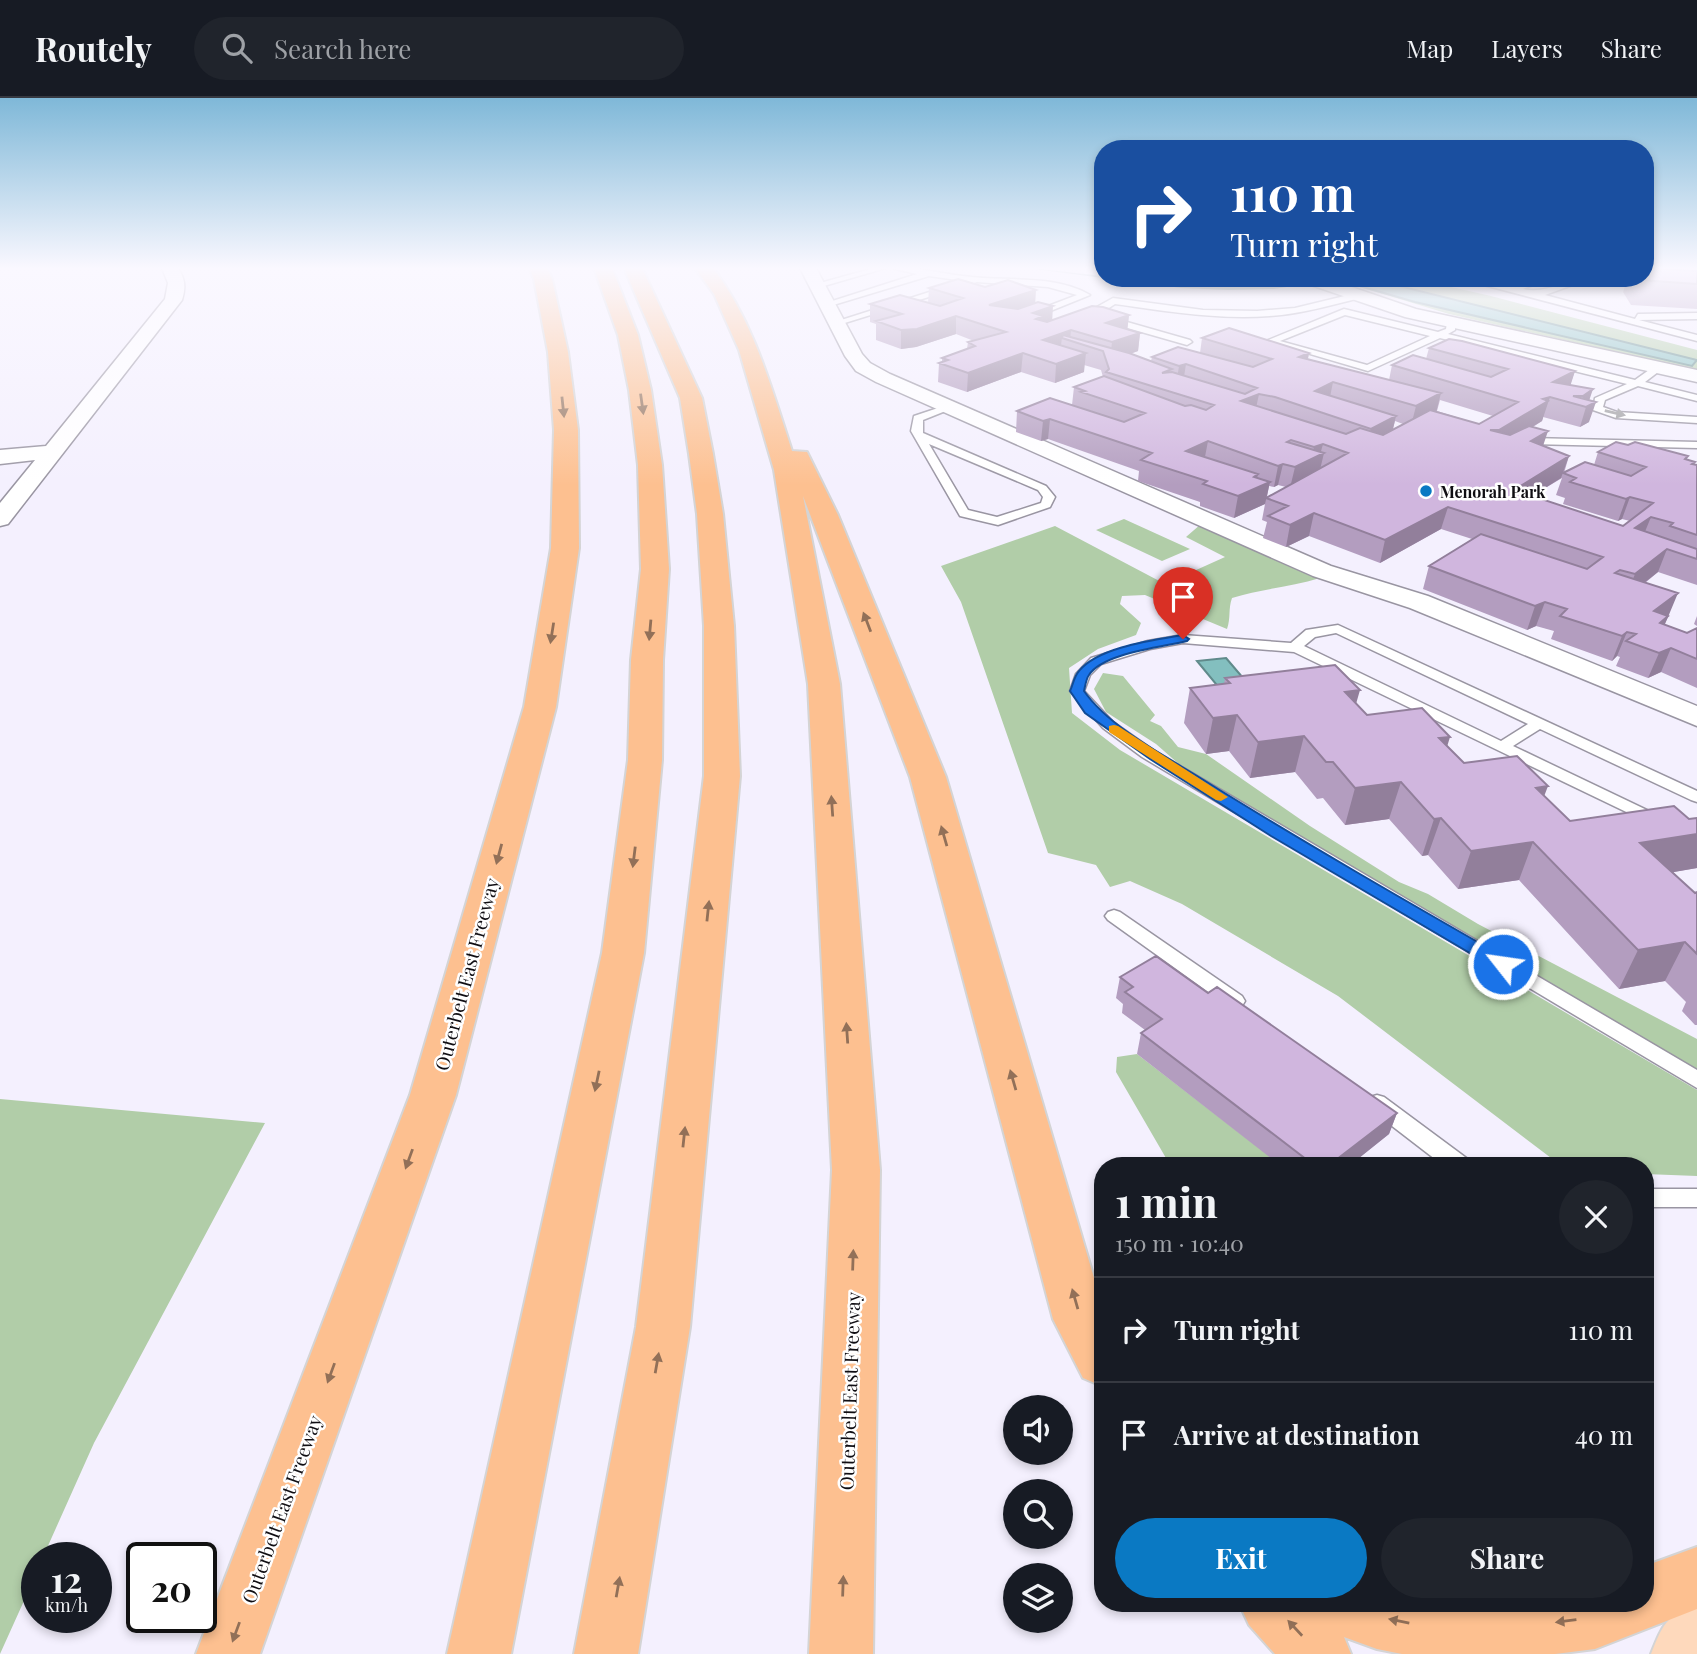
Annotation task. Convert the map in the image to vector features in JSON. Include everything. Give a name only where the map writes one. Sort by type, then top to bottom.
[{"type":"highway","name":"Outerbelt East Freeway","points":[[228,1654],[433,1095],[540,707],[565,548],[566,430],[556,341]]},
{"type":"highway","points":[[479,1654],[623,953],[645,760],[647,660],[655,569],[650,465],[640,390],[629,341]]},
{"type":"highway","points":[[606,1654],[663,1327],[722,776],[719,626],[710,514],[691,398],[665,341]]},
{"type":"highway","name":"Outerbelt East Freeway","points":[[745,341],[786,470],[824,684],[856,1170],[841,1654]]},
{"type":"highway","points":[[749,350],[825,515],[928,777],[1080,1319],[1094,1346]]},
{"type":"highway","points":[[1654,1595],[1697,1578]]},
{"type":"highway","points":[[1279,1612],[1319,1654]]},
{"type":"highway","points":[[1363,1612],[1461,1634],[1595,1617],[1608,1612]]},
{"type":"main road","points":[[1683,1654],[1697,1636]]},
{"type":"street","points":[[0,519],[140,341]]},
{"type":"street","points":[[847,341],[863,367],[948,408],[1322,571],[1419,602],[1697,717]]},
{"type":"street","points":[[1512,341],[1697,383]]},
{"type":"street","points":[[1649,374],[1697,376]]},
{"type":"street","points":[[0,457],[51,453]]},
{"type":"lane","points":[[1272,341],[1368,368],[1422,341]]},
{"type":"lane","points":[[1697,398],[1649,374],[1600,398],[1597,408],[1616,415],[1697,420]]},
{"type":"lane","points":[[918,435],[1042,488],[1049,497],[1046,505],[998,521],[964,513],[918,435],[918,418],[948,408]]},
{"type":"lane","points":[[1508,450],[1531,441],[1697,445]]},
{"type":"lane","points":[[1558,454],[1574,449],[1620,443]]},
{"type":"lane","points":[[1297,648],[1297,642],[1311,633],[1338,629],[1697,797]]},
{"type":"lane","points":[[1697,841],[1297,648],[1183,639],[1147,645],[1096,661],[1083,674],[1077,691],[1090,710],[1115,730],[1277,832],[1697,1080]]},
{"type":"lane","points":[[1502,747],[1539,723]]},
{"type":"lane","points":[[1114,916],[1257,1016]]},
{"type":"lane","points":[[1365,1093],[1449,1157]]},
{"type":"lane","points":[[1654,1198],[1697,1198]]},
{"type":"shaded area","points":[[1567,341],[1661,341],[1697,350],[1697,370]]},
{"type":"shaded area","points":[[1582,341],[1619,341],[1697,360],[1692,366]]},
{"type":"shaded area","points":[[1124,519],[1190,549],[1162,561],[1096,530]]},
{"type":"shaded area","points":[[1201,524],[1320,578],[1232,598],[1227,629],[1145,595],[1122,596],[1120,604],[1141,623],[1136,635],[1098,649],[1069,668],[1072,713],[1120,750],[1697,1090],[1697,1176],[1654,1174],[1654,1157],[1550,1157],[1338,996],[1182,904],[1130,881],[1110,887],[1096,865],[1048,853],[961,602],[941,566],[1055,526],[1165,584],[1225,557],[1186,537]]},
{"type":"shaded area","points":[[1226,658],[1255,692],[1225,695],[1197,661]]},
{"type":"shaded area","points":[[1103,673],[1123,676],[1155,715],[1150,721],[1161,726],[1178,747],[1206,754],[1310,826],[1399,882],[1428,894],[1478,924],[1697,1039],[1697,1072],[1302,840],[1180,765],[1156,744],[1106,712],[1094,689]]},
{"type":"shaded area","points":[[1137,1054],[1271,1157],[1165,1157],[1116,1072],[1117,1057]]},
{"type":"shaded area","points":[[0,1099],[265,1123],[94,1443],[50,1542],[21,1542],[21,1607],[0,1654]]},
{"type":"building","points":[[1045,341],[1086,353],[1056,364],[1023,353],[968,373],[939,363],[948,360],[942,358],[975,346],[968,342]]},
{"type":"building","points":[[1070,341],[1084,341],[1129,353],[1172,369],[1162,373],[1172,372],[1245,394],[1257,388],[1186,364],[1179,366],[1152,357],[1178,347],[1253,367],[1272,359],[1211,341],[1269,341],[1309,353],[1299,357],[1441,393],[1416,406],[1333,382],[1315,391],[1396,416],[1371,429],[1275,397],[1259,394],[1241,401],[1346,434],[1360,428],[1383,435],[1430,410],[1479,424],[1518,402],[1392,365],[1413,355],[1491,377],[1508,369],[1429,348],[1445,341],[1462,341],[1575,371],[1553,382],[1593,389],[1583,396],[1573,396],[1596,402],[1586,407],[1550,397],[1543,399],[1548,401],[1499,430],[1490,430],[1510,435],[1529,426],[1548,431],[1531,441],[1569,456],[1514,490],[1623,526],[1653,503],[1630,497],[1626,499],[1570,482],[1576,478],[1563,473],[1585,462],[1631,476],[1646,467],[1598,452],[1616,442],[1628,445],[1635,442],[1688,456],[1685,459],[1695,462],[1692,464],[1697,465],[1697,535],[1670,526],[1673,523],[1651,517],[1635,528],[1697,549],[1697,559],[1667,549],[1635,574],[1620,570],[1615,573],[1678,593],[1654,611],[1668,616],[1660,623],[1687,633],[1697,628],[1697,659],[1671,648],[1659,653],[1626,641],[1636,634],[1627,632],[1622,636],[1560,616],[1567,609],[1545,602],[1535,606],[1429,566],[1481,534],[1587,569],[1603,557],[1448,507],[1385,540],[1314,513],[1290,525],[1268,516],[1288,506],[1266,498],[1348,453],[1323,444],[1314,447],[1291,440],[1287,442],[1324,453],[1295,467],[1283,464],[1278,466],[1208,441],[1186,451],[1258,474],[1254,477],[1270,482],[1238,496],[1203,484],[1207,481],[1141,460],[1152,453],[1050,419],[1043,421],[1017,411],[1050,398],[1124,422],[1145,413],[1081,392],[1085,391],[1074,387],[1104,376],[1185,406],[1191,405],[1206,410],[1214,405],[1106,372],[1109,369],[1103,351]]},
{"type":"building","points":[[1335,665],[1360,690],[1345,692],[1367,715],[1422,708],[1450,737],[1439,738],[1464,763],[1517,756],[1548,786],[1536,788],[1570,821],[1674,806],[1689,819],[1697,818],[1697,834],[1640,843],[1697,892],[1697,954],[1685,942],[1638,950],[1533,842],[1471,851],[1441,818],[1434,819],[1401,782],[1355,788],[1333,762],[1326,762],[1304,736],[1258,742],[1237,715],[1213,718],[1190,688],[1230,683],[1225,678]]},
{"type":"building","points":[[1156,956],[1208,993],[1217,987],[1397,1113],[1340,1157],[1303,1157],[1141,1033],[1162,1019],[1125,992],[1133,987],[1120,977]]},
{"type":"slow traffic","points":[[1114,729],[1221,797]]},
{"type":"place","name":"Menorah Park","points":[[1426,491]]},
{"type":"route","points":[[1183,639],[1147,645],[1096,661],[1083,674],[1077,691],[1090,710],[1155,756],[1277,832],[1503,964]]}]
